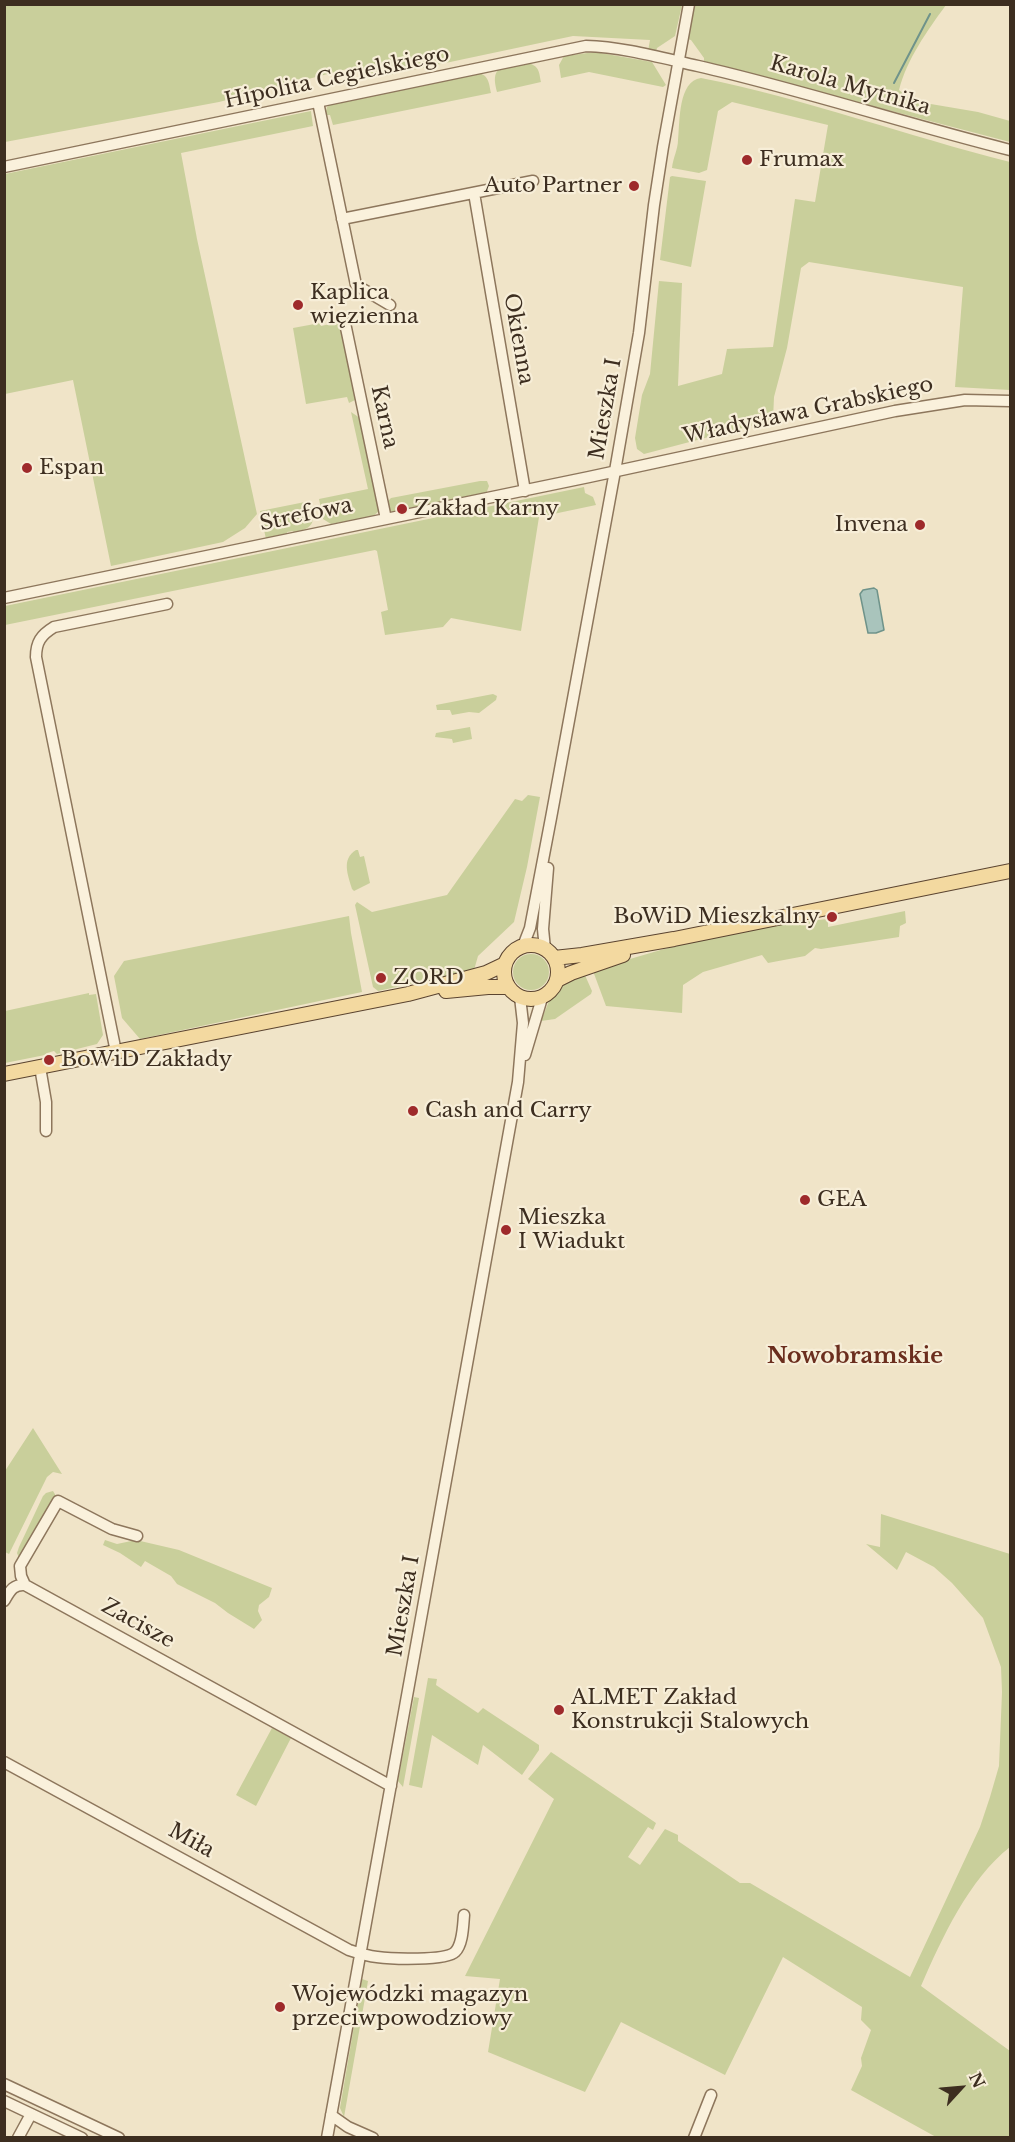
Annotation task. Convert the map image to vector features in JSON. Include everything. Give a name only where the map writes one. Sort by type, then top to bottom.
[{"type":"main road","points":[[550,953],[559,973],[554,988],[542,998],[527,1000],[508,987],[504,972],[505,964],[509,956],[523,946],[535,945],[550,953],[582,956],[1011,871]]},
{"type":"main road","points":[[557,980],[585,968],[674,939]]},
{"type":"main road","points":[[4,1074],[408,994],[486,973],[505,964]]},
{"type":"main road","points":[[408,994],[508,987]]},
{"type":"street","name":"Mieszka I","points":[[523,946],[530,928],[615,471],[639,333],[654,206],[689,4]]},
{"type":"street","name":"Hipolita Cegielskiego","points":[[4,167],[586,46],[679,61]]},
{"type":"street","name":"Karola Mytnika","points":[[679,61],[792,88],[950,135],[1011,150]]},
{"type":"street","points":[[318,102],[356,285],[390,305]]},
{"type":"street","points":[[342,219],[533,182]]},
{"type":"street","name":"Okienna","points":[[474,193],[525,491]]},
{"type":"street","name":"Karna","points":[[345,323],[386,519]]},
{"type":"street","name":"Władysława Grabskiego","points":[[615,471],[922,406],[965,400],[1011,401]]},
{"type":"street","name":"Strefowa","points":[[4,598],[615,471]]},
{"type":"street","points":[[116,1052],[37,664],[36,645],[40,637],[54,627],[167,604]]},
{"type":"street","name":"Mieszka I","points":[[550,953],[543,929],[551,818]]},
{"type":"street","name":"Mieszka I","points":[[327,2138],[518,1082],[523,1023],[520,997]]},
{"type":"street","name":"Mieszka I","points":[[518,1082],[542,998]]},
{"type":"street","points":[[40,1067],[46,1102],[46,1131]]},
{"type":"street","points":[[25,1585],[20,1566],[58,1501],[112,1529],[137,1536]]},
{"type":"street","points":[[4,1601],[13,1587],[18,1584],[25,1585]]},
{"type":"street","name":"Zacisze","points":[[25,1585],[391,1786]]},
{"type":"street","name":"Miła","points":[[4,1762],[349,1950],[361,1954],[376,1957],[434,1959],[447,1957],[456,1951],[464,1915]]},
{"type":"street","points":[[4,2084],[119,2138]]},
{"type":"street","points":[[694,2138],[711,2095]]},
{"type":"street","points":[[4,2101],[82,2138]]},
{"type":"street","points":[[18,2138],[31,2114]]},
{"type":"street","points":[[331,2115],[348,2127],[373,2138]]},
{"type":"green space","points":[[5,5],[682,5],[675,36],[657,48],[656,52],[648,51],[650,40],[573,36],[384,76],[347,69],[219,102],[5,142]]},
{"type":"green space","points":[[693,5],[946,5],[912,56],[899,90],[913,101],[978,112],[1010,121],[1010,142],[704,62],[704,58],[691,40],[687,39]]},
{"type":"green space","points":[[595,52],[652,62],[666,85],[663,87],[589,72],[561,78],[559,65],[564,56]]},
{"type":"green space","points":[[528,63],[538,70],[541,82],[497,92],[495,77],[498,70]]},
{"type":"green space","points":[[477,73],[486,77],[491,93],[333,125],[330,115],[325,115],[327,107],[333,103]]},
{"type":"green space","points":[[701,78],[779,96],[1010,162],[1010,390],[955,387],[963,287],[809,262],[801,268],[787,348],[774,397],[773,420],[644,454],[637,449],[635,438],[642,395],[650,374],[659,281],[682,283],[678,386],[722,374],[727,349],[773,347],[795,199],[815,202],[828,125],[732,102],[718,111],[707,170],[699,173],[672,168],[678,143],[684,94],[693,81]]},
{"type":"green space","points":[[311,111],[313,126],[181,153],[197,239],[257,514],[245,528],[223,542],[111,566],[73,380],[5,394],[5,174]]},
{"type":"green space","points":[[670,177],[706,181],[691,267],[660,260]]},
{"type":"green space","points":[[339,322],[357,395],[355,400],[349,403],[347,397],[306,404],[293,328]]},
{"type":"green space","points":[[351,412],[360,418],[379,511],[372,517],[331,524],[323,519],[319,499],[368,489]]},
{"type":"green space","points":[[487,481],[489,486],[486,494],[389,512],[388,501],[391,498]]},
{"type":"green space","points":[[584,487],[585,493],[593,497],[596,505],[539,517],[521,631],[451,618],[443,627],[385,635],[381,612],[388,610],[375,550],[5,625],[5,606]]},
{"type":"green space","points":[[310,501],[313,519],[310,526],[294,533],[293,531],[287,532],[287,534],[266,539],[260,511]]},
{"type":"green space","points":[[493,694],[497,696],[496,700],[479,713],[452,715],[450,710],[437,710],[436,705]]},
{"type":"green space","points":[[470,727],[472,739],[453,743],[452,739],[435,737],[436,733]]},
{"type":"green space","points":[[528,795],[540,797],[514,922],[478,956],[474,970],[378,991],[373,987],[355,905],[357,902],[372,912],[447,895],[515,799],[522,801]]},
{"type":"green space","points":[[356,850],[360,857],[364,856],[370,883],[354,891],[347,863],[348,858]]},
{"type":"green space","points":[[905,911],[906,923],[900,926],[899,937],[815,948],[805,956],[768,963],[762,955],[703,972],[683,985],[682,1013],[606,1006],[593,971],[680,945],[768,926],[828,919],[828,927]]},
{"type":"green space","points":[[349,916],[362,992],[140,1039],[122,1018],[114,976],[124,961]]},
{"type":"green space","points":[[531,954],[543,960],[549,972],[543,984],[531,990],[519,984],[513,972],[519,960]]},
{"type":"green space","points":[[584,973],[592,991],[591,994],[555,1019],[541,1021],[549,1001],[560,991],[564,982]]},
{"type":"green space","points":[[89,993],[89,995],[96,994],[103,1035],[97,1044],[57,1054],[54,1051],[5,1063],[5,1011]]},
{"type":"green space","points":[[33,1428],[62,1474],[53,1472],[47,1477],[9,1554],[5,1552],[5,1471]]},
{"type":"green space","points":[[53,1491],[56,1496],[19,1558],[17,1553],[19,1547],[43,1496]]},
{"type":"green space","points":[[881,1514],[1010,1554],[1010,1847],[995,1860],[969,1892],[948,1929],[921,1986],[1010,2051],[1010,2137],[936,2137],[851,2090],[862,2066],[861,2058],[871,2030],[861,2020],[862,2007],[783,1957],[725,2075],[621,2022],[585,2092],[488,2052],[500,1979],[465,1976],[554,1799],[528,1779],[551,1752],[656,1823],[653,1830],[648,1827],[628,1857],[640,1865],[665,1829],[678,1835],[678,1841],[740,1883],[750,1883],[910,1977],[980,1827],[990,1797],[999,1766],[1001,1667],[983,1618],[952,1583],[934,1567],[906,1552],[897,1570],[866,1544],[880,1547]]},
{"type":"green space","points":[[105,1540],[117,1544],[136,1540],[179,1550],[272,1588],[269,1597],[259,1605],[258,1611],[262,1620],[254,1629],[215,1603],[177,1584],[171,1576],[145,1561],[141,1567],[103,1545]]},
{"type":"green space","points":[[428,1678],[437,1679],[436,1685],[478,1713],[483,1708],[539,1745],[539,1750],[522,1775],[483,1745],[478,1765],[432,1735],[422,1788],[409,1785]]},
{"type":"green space","points":[[414,1697],[419,1698],[403,1787],[398,1781]]},
{"type":"green space","points":[[272,1728],[291,1738],[256,1806],[236,1795]]},
{"type":"green space","points":[[362,1979],[368,1981],[344,2117],[340,2108]]},
{"type":"water","points":[[874,588],[877,590],[884,630],[868,633],[860,594],[863,590]]},
{"type":"waterway","points":[[894,83],[930,14]]},
{"type":"place","name":"Frumax","points":[[747,160]]},
{"type":"place","name":"Auto Partner","points":[[634,186]]},
{"type":"place","name":"Kaplica więzienna","points":[[298,305]]},
{"type":"place","name":"Espan","points":[[27,468]]},
{"type":"place","name":"Zakład Karny","points":[[402,509]]},
{"type":"place","name":"Invena","points":[[920,525]]},
{"type":"place","name":"BoWiD Mieszkalny","points":[[832,917]]},
{"type":"place","name":"ZORD","points":[[381,978]]},
{"type":"place","name":"BoWiD Zakłady","points":[[49,1060]]},
{"type":"place","name":"Cash and Carry","points":[[413,1111]]},
{"type":"place","name":"GEA","points":[[805,1200]]},
{"type":"place","name":"Mieszka I Wiadukt","points":[[506,1230]]},
{"type":"place","name":"ALMET Zakład Konstrukcji Stalowych","points":[[559,1710]]},
{"type":"place","name":"Wojewódzki magazyn przeciwpowodziowy","points":[[280,2007]]},
{"type":"district","name":"Nowobramskie","points":[[855,1357]]}]
